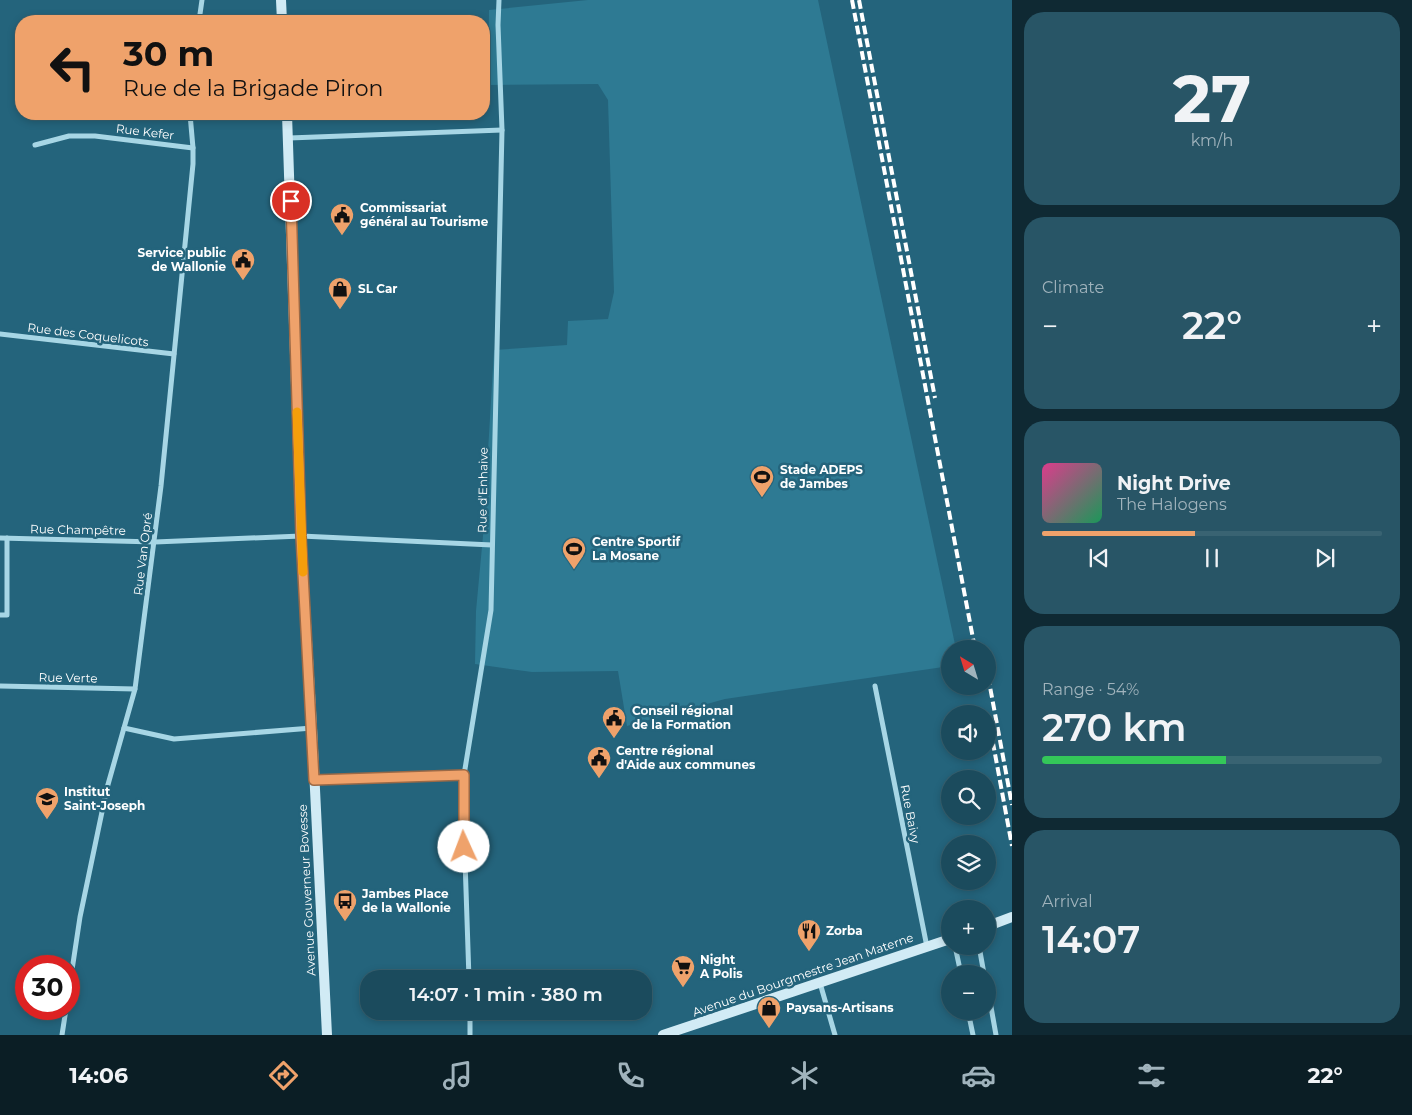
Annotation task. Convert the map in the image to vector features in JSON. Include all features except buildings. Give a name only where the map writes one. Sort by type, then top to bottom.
[{"type":"main road","points":[[281,0],[282,15]]},
{"type":"main road","name":"Avenue Gouverneur Bovesse","points":[[288,120],[301,536],[327,1035]]},
{"type":"main road","points":[[996,923],[1012,917]]},
{"type":"main road","name":"Avenue du Bourgmestre Jean Materne","points":[[663,1035],[941,942]]},
{"type":"street","points":[[200,15],[202,0]]},
{"type":"street","name":"Rue d'Enhaive","points":[[469,970],[464,775],[491,610],[502,130],[498,0]]},
{"type":"street","name":"Rue Van Opré","points":[[74,955],[82,907],[107,788],[136,689],[155,542],[192,174],[194,148],[191,120]]},
{"type":"street","points":[[289,138],[502,130]]},
{"type":"street","name":"Rue Kefer","points":[[35,146],[70,136],[96,136],[194,148]]},
{"type":"street","name":"Rue des Coquelicots","points":[[0,334],[174,354]]},
{"type":"street","name":"Rue Champêtre","points":[[0,538],[155,542],[301,536],[492,545]]},
{"type":"street","points":[[0,615],[7,615],[7,538]]},
{"type":"street","name":"Rue Verte","points":[[0,686],[136,689]]},
{"type":"street","name":"Rue Baivy","points":[[875,686],[927,947]]},
{"type":"street","points":[[124,728],[174,739],[312,728]]},
{"type":"street","points":[[314,780],[464,775]]},
{"type":"street","points":[[820,982],[836,1035]]},
{"type":"street","points":[[62,1035],[64,1020]]},
{"type":"street","points":[[470,1020],[470,1035]]},
{"type":"street","points":[[970,1020],[973,1035]]},
{"type":"street","points":[[993,1020],[996,1035]]},
{"type":"shaded area","points":[[588,0],[818,0],[954,640],[941,640],[941,667],[725,699],[627,726],[618,671],[532,672],[475,664],[476,611],[483,536],[494,350],[567,345],[568,321],[608,319],[614,292],[608,100],[598,84],[490,85],[489,10]]},
{"type":"railway","points":[[852,0],[973,640]]},
{"type":"railway","points":[[859,0],[935,398]]},
{"type":"railway","points":[[992,695],[1012,805]]},
{"type":"railway","points":[[996,759],[1012,846]]},
{"type":"slow traffic","points":[[297,412],[303,572]]},
{"type":"place","name":"Commissariat général au Tourisme","points":[[342,236]]},
{"type":"place","name":"Service public de Wallonie","points":[[243,281]]},
{"type":"place","name":"SL Car","points":[[340,310]]},
{"type":"place","name":"Stade ADEPS de Jambes","points":[[762,498]]},
{"type":"place","name":"Centre Sportif La Mosane","points":[[574,570]]},
{"type":"place","name":"Conseil régional de la Formation","points":[[614,739]]},
{"type":"place","name":"Centre régional d'Aide aux communes","points":[[599,779]]},
{"type":"place","name":"Institut Saint-Joseph","points":[[47,820]]},
{"type":"place","name":"Jambes Place de la Wallonie","points":[[345,922]]},
{"type":"place","name":"Zorba","points":[[809,952]]},
{"type":"place","name":"Night A Polis","points":[[683,988]]},
{"type":"place","name":"Paysans-Artisans","points":[[769,1029]]},
{"type":"route","points":[[291,201],[301,536],[314,780],[464,775],[464,847]]}]
